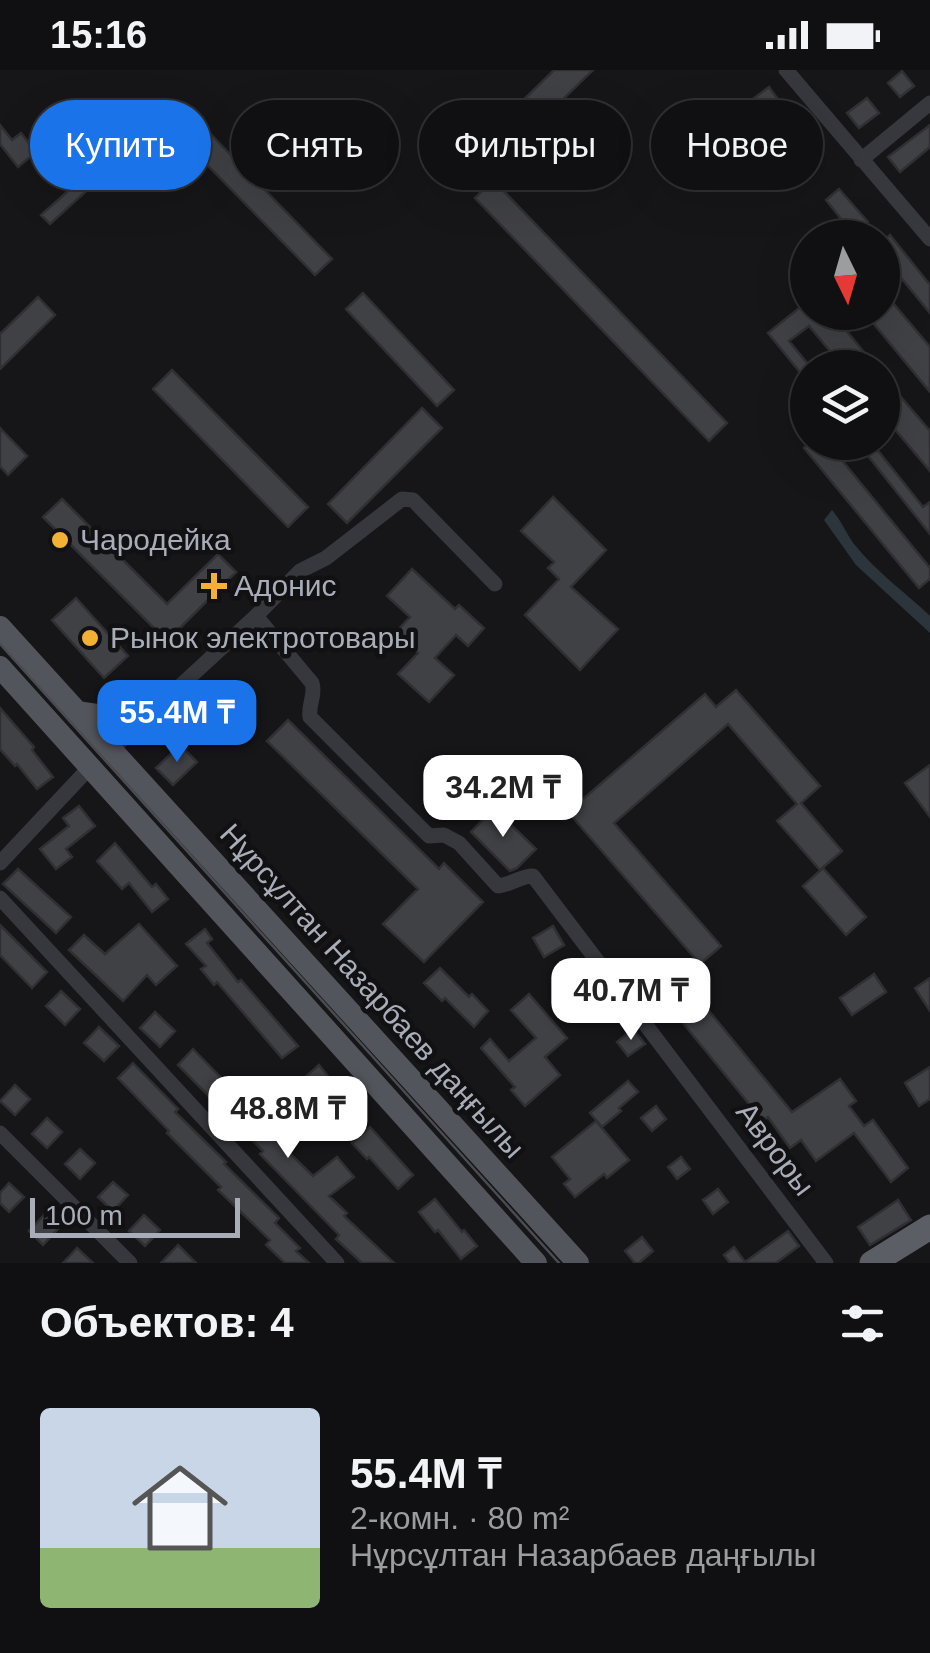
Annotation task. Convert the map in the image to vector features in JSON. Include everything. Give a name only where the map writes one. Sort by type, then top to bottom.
[{"type":"highway","points":[[872,1263],[930,1227]]},
{"type":"main road","name":"Нұрсұлтан Назарбаев даңғылы","points":[[0,627],[578,1263]]},
{"type":"main road","name":"Нұрсұлтан Назарбаев даңғылы","points":[[0,667],[536,1263]]},
{"type":"main road","points":[[78,712],[120,717],[160,705]]},
{"type":"main road","points":[[91,766],[111,750]]},
{"type":"street","points":[[786,70],[930,239]]},
{"type":"street","points":[[861,160],[930,104]]},
{"type":"street","points":[[111,750],[300,571],[326,558],[402,499],[414,500],[495,584]]},
{"type":"street","name":"Авроры","points":[[256,616],[312,683],[310,717],[430,836],[444,835],[460,843],[498,886],[533,876],[826,1263]]},
{"type":"street","points":[[0,864],[91,766]]},
{"type":"street","points":[[0,898],[337,1263]]},
{"type":"street","points":[[0,1133],[130,1263]]},
{"type":"shaded area","points":[[832,510],[862,554],[930,616],[930,633],[856,565],[824,520]]},
{"type":"building","points":[[554,70],[593,70],[562,100],[523,100]]},
{"type":"building","points":[[902,71],[914,86],[900,97],[888,83]]},
{"type":"building","points":[[769,87],[778,100],[751,100]]},
{"type":"building","points":[[867,98],[879,113],[859,128],[847,113]]},
{"type":"building","points":[[0,125],[12,140],[21,133],[30,144],[30,157],[18,167],[0,144]]},
{"type":"building","points":[[930,125],[930,147],[900,172],[888,157]]},
{"type":"building","points":[[211,135],[231,155],[231,189],[211,169]]},
{"type":"building","points":[[839,189],[866,220],[842,220],[826,200]]},
{"type":"building","points":[[69,190],[87,190],[50,224],[41,215]]},
{"type":"building","points":[[232,190],[265,190],[332,259],[315,275]]},
{"type":"building","points":[[483,190],[503,190],[727,423],[709,441],[475,198]]},
{"type":"building","points":[[900,248],[930,285],[930,313],[900,277]]},
{"type":"building","points":[[363,293],[454,390],[437,406],[346,309]]},
{"type":"building","points":[[38,297],[55,315],[0,369],[0,334]]},
{"type":"building","points":[[900,311],[930,347],[930,392],[900,356],[900,350],[895,350],[879,330],[900,330]]},
{"type":"building","points":[[790,315],[790,330],[804,330],[789,341],[796,350],[790,350],[790,360],[768,333]]},
{"type":"building","points":[[812,330],[846,330],[862,350],[829,350]]},
{"type":"building","points":[[172,370],[308,507],[288,527],[153,389]]},
{"type":"building","points":[[900,396],[930,431],[930,471],[900,435]]},
{"type":"building","points":[[422,408],[442,428],[347,523],[328,504]]},
{"type":"building","points":[[0,428],[27,456],[8,475],[0,466]]},
{"type":"building","points":[[814,460],[842,460],[930,568],[930,579],[919,588]]},
{"type":"building","points":[[871,460],[885,460],[923,507],[930,502],[930,534]]},
{"type":"building","points":[[553,497],[606,550],[571,587],[618,629],[580,670],[525,615],[559,579],[548,568],[554,562],[521,531]]},
{"type":"building","points":[[62,499],[167,604],[218,554],[236,572],[167,641],[43,517]]},
{"type":"building","points":[[412,569],[455,609],[459,605],[484,628],[468,646],[456,635],[435,658],[454,675],[429,702],[398,674],[418,653],[395,633],[410,617],[387,596]]},
{"type":"building","name":"Рынок электротовары","points":[[76,598],[128,656],[104,678],[52,620]]},
{"type":"building","points":[[736,690],[820,786],[801,803],[842,851],[820,870],[777,821],[797,804],[728,724],[614,823],[721,946],[700,964],[568,812],[705,694],[716,707]]},
{"type":"building","points":[[0,708],[34,747],[32,750],[53,777],[37,789],[0,749]]},
{"type":"building","points":[[288,720],[439,869],[444,863],[483,902],[424,962],[383,924],[418,889],[267,741]]},
{"type":"building","points":[[180,745],[197,762],[173,785],[156,768]]},
{"type":"building","points":[[930,765],[930,817],[905,783]]},
{"type":"building","points":[[79,806],[95,826],[66,849],[72,857],[56,869],[40,849],[69,826],[63,818]]},
{"type":"building","points":[[494,808],[536,849],[510,871],[471,832]]},
{"type":"building","points":[[115,843],[152,887],[156,884],[168,899],[152,912],[129,883],[122,889],[97,861]]},
{"type":"building","points":[[823,868],[866,917],[846,935],[803,886]]},
{"type":"building","points":[[18,869],[71,917],[56,933],[3,884]]},
{"type":"building","points":[[139,924],[177,966],[156,985],[147,975],[123,1001],[69,950],[84,935],[105,954]]},
{"type":"building","points":[[0,925],[47,972],[32,988],[0,955]]},
{"type":"building","points":[[553,926],[564,945],[544,957],[533,938]]},
{"type":"building","points":[[205,929],[212,939],[207,943],[238,982],[241,980],[298,1046],[282,1058],[217,982],[214,985],[201,969],[206,966],[186,944]]},
{"type":"building","points":[[581,960],[592,979],[571,991],[560,972]]},
{"type":"building","points":[[440,968],[488,1011],[474,1027],[424,983]]},
{"type":"building","points":[[874,974],[886,992],[852,1015],[840,998]]},
{"type":"building","points":[[930,978],[930,1011],[915,988]]},
{"type":"building","points":[[61,991],[80,1009],[65,1025],[46,1006]]},
{"type":"building","points":[[529,994],[567,1038],[545,1057],[560,1075],[525,1106],[511,1090],[515,1087],[481,1048],[490,1039],[509,1061],[536,1038],[511,1010]]},
{"type":"building","points":[[700,1000],[792,1112],[840,1079],[856,1101],[849,1106],[864,1126],[873,1120],[908,1168],[891,1182],[854,1133],[816,1161],[801,1140],[790,1148],[768,1117],[763,1121],[678,1017]]},
{"type":"building","points":[[155,1012],[175,1031],[160,1047],[140,1028]]},
{"type":"building","points":[[99,1027],[119,1046],[104,1061],[84,1043]]},
{"type":"building","points":[[633,1029],[645,1044],[628,1056],[617,1042]]},
{"type":"building","points":[[193,1049],[313,1176],[337,1157],[354,1177],[329,1196],[347,1213],[344,1216],[394,1263],[362,1263],[336,1239],[339,1235],[260,1154],[263,1151],[178,1065]]},
{"type":"building","points":[[133,1063],[178,1109],[175,1112],[279,1218],[275,1223],[309,1263],[285,1263],[266,1245],[270,1240],[218,1190],[221,1187],[118,1078]]},
{"type":"building","points":[[319,1065],[328,1076],[306,1096],[296,1085]]},
{"type":"building","points":[[930,1067],[930,1099],[919,1106],[905,1083]]},
{"type":"building","points":[[628,1081],[638,1092],[602,1127],[590,1113]]},
{"type":"building","points":[[15,1085],[30,1099],[15,1115],[0,1101]]},
{"type":"building","points":[[656,1106],[666,1119],[652,1131],[641,1118]]},
{"type":"building","points":[[47,1118],[62,1132],[47,1148],[32,1134]]},
{"type":"building","points":[[596,1121],[629,1160],[575,1197],[564,1184],[570,1179],[552,1157]]},
{"type":"building","points":[[370,1127],[413,1175],[398,1189],[352,1143]]},
{"type":"building","points":[[80,1149],[95,1163],[80,1179],[65,1164]]},
{"type":"building","points":[[681,1157],[690,1169],[677,1179],[668,1167]]},
{"type":"building","points":[[113,1182],[128,1195],[113,1211],[98,1197]]},
{"type":"building","points":[[9,1183],[24,1197],[9,1212],[0,1203],[0,1193]]},
{"type":"building","points":[[718,1189],[728,1202],[713,1214],[703,1200]]},
{"type":"building","points":[[435,1199],[477,1246],[461,1259],[419,1212]]},
{"type":"building","points":[[898,1200],[911,1220],[870,1245],[858,1227]]},
{"type":"building","points":[[44,1215],[58,1229],[43,1245],[29,1231]]},
{"type":"building","points":[[144,1215],[160,1230],[145,1246],[129,1231]]},
{"type":"building","points":[[788,1231],[799,1246],[776,1263],[730,1263],[724,1255],[734,1247],[745,1262]]},
{"type":"building","points":[[642,1237],[653,1251],[635,1263],[625,1251]]},
{"type":"building","points":[[178,1245],[196,1263],[161,1263]]},
{"type":"building","points":[[77,1248],[93,1263],[63,1263]]},
{"type":"tram line","points":[[0,644],[559,1263]]},
{"type":"place","name":"Чародейка","points":[[60,540]]},
{"type":"place","name":"Адонис","points":[[214,586]]},
{"type":"place","name":"Рынок электротовары","points":[[90,638]]}]
